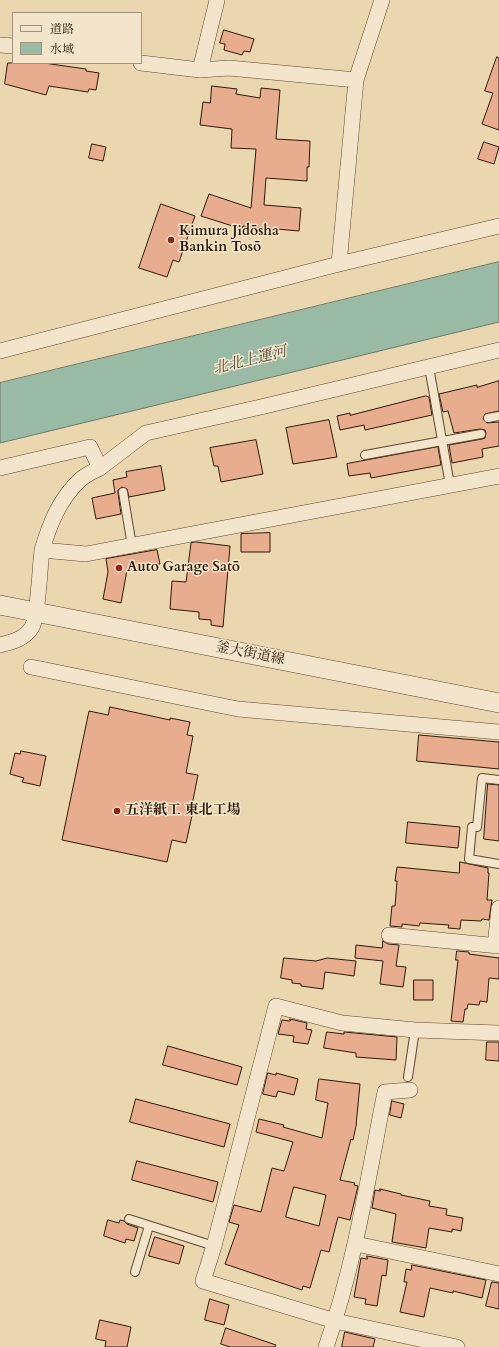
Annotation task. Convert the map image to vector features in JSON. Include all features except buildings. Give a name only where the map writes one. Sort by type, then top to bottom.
[{"type":"street","points":[[200,70],[217,0]]},
{"type":"street","points":[[339,264],[356,80],[382,0]]},
{"type":"street","points":[[0,45],[12,46]]},
{"type":"street","points":[[142,62],[200,70],[229,68],[356,80]]},
{"type":"street","points":[[0,351],[339,264],[499,226]]},
{"type":"street","points":[[0,644],[17,640],[32,626],[42,550],[50,525],[58,507],[70,490],[82,478],[100,468],[146,433],[499,350]]},
{"type":"street","points":[[0,468],[90,447],[100,468]]},
{"type":"street","points":[[42,550],[86,554],[499,476]]},
{"type":"street","name":"釜大街道線","points":[[0,605],[499,704]]},
{"type":"street","points":[[31,668],[238,709],[499,732]]},
{"type":"street","points":[[389,935],[497,946],[499,908]]},
{"type":"street","points":[[457,1347],[335,1321],[204,1281],[276,1006],[342,1023],[415,1030],[499,1033]]},
{"type":"street","points":[[326,1347],[335,1321],[356,1244],[385,1092],[409,1083]]},
{"type":"street","points":[[356,1244],[499,1274]]},
{"type":"lane","points":[[429,367],[450,486]]},
{"type":"lane","points":[[488,418],[499,416]]},
{"type":"lane","points":[[365,455],[481,434]]},
{"type":"lane","points":[[123,492],[132,546]]},
{"type":"lane","points":[[499,780],[482,778],[477,827],[472,827],[469,859],[499,864]]},
{"type":"lane","points":[[409,1083],[415,1030]]},
{"type":"lane","points":[[129,1219],[214,1246]]},
{"type":"lane","points":[[135,1272],[149,1226]]},
{"type":"water","name":"北北上運河","points":[[499,262],[499,322],[0,443],[0,383]]},
{"type":"place","name":"Kimura Jidōsha Bankin Tosō","points":[[171,240]]},
{"type":"place","name":"Auto Garage Satō","points":[[119,568]]},
{"type":"place","name":"五洋紙工 東北工場","points":[[117,811]]}]
